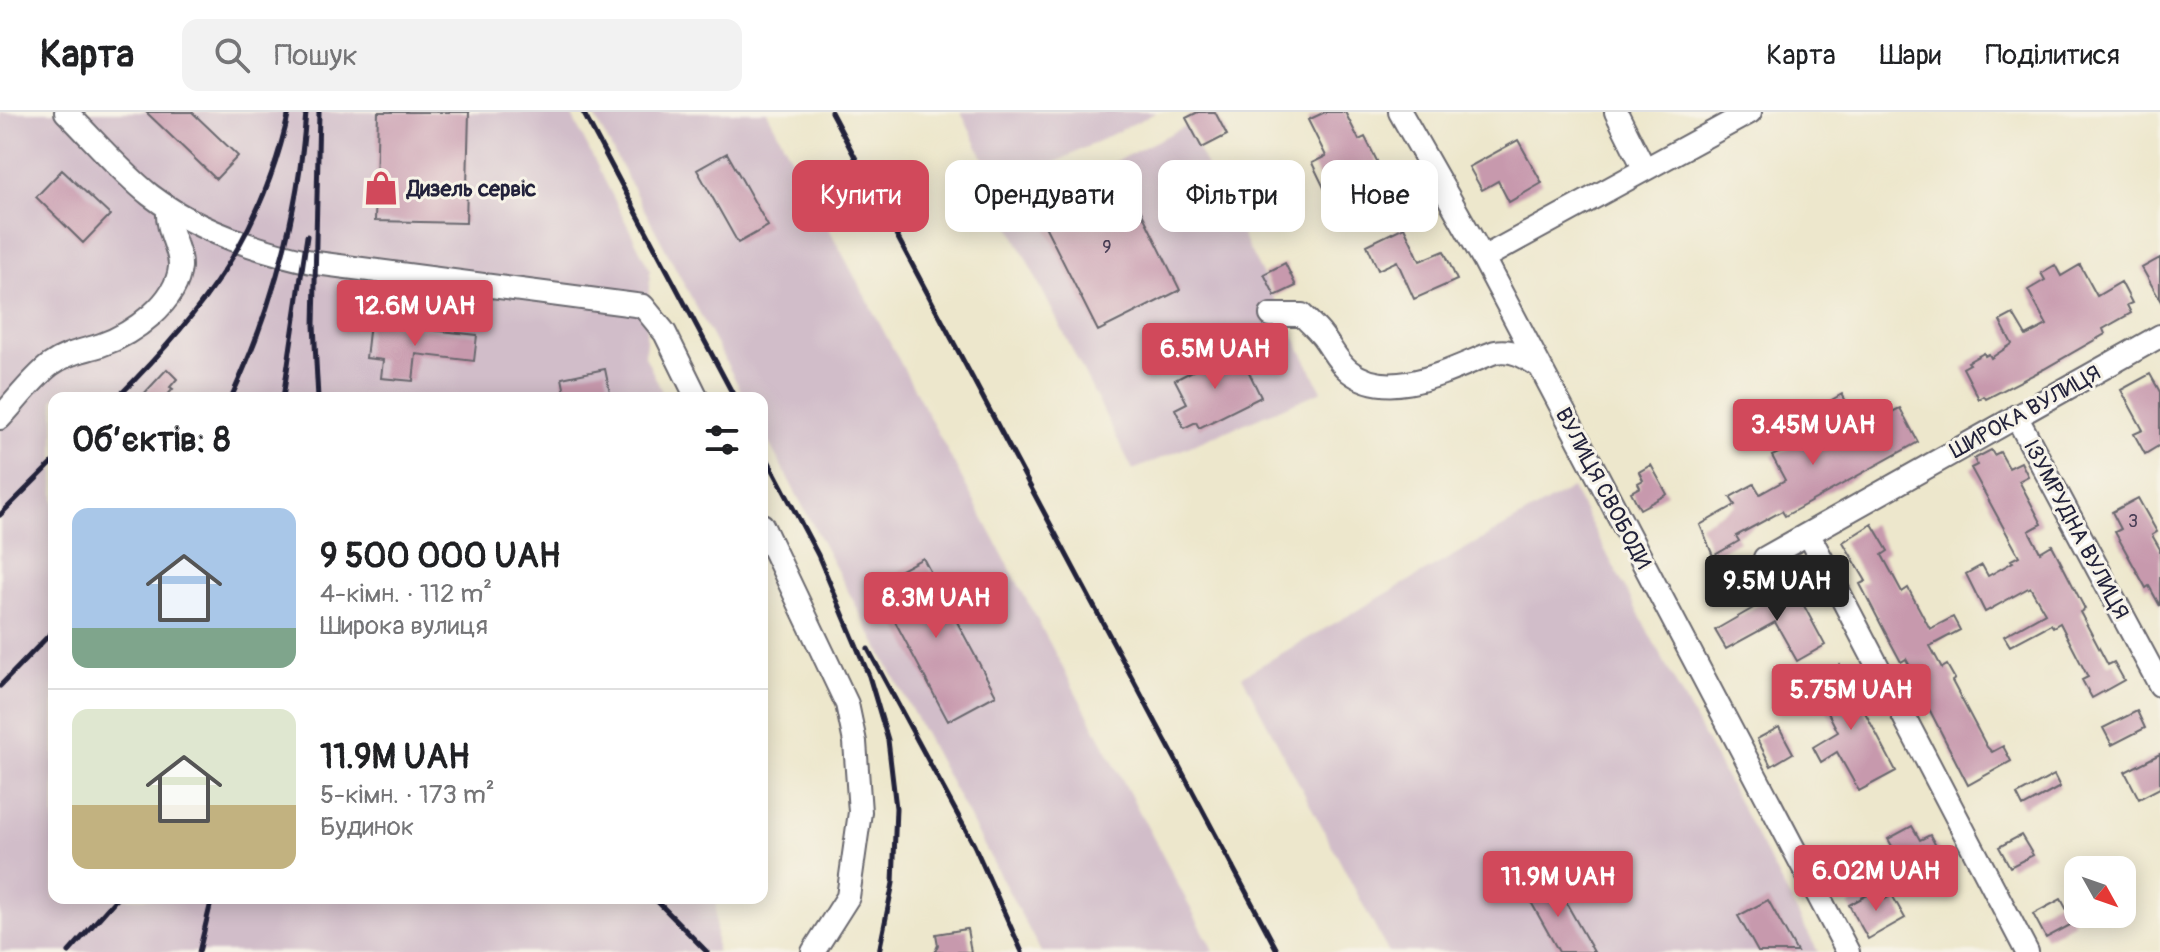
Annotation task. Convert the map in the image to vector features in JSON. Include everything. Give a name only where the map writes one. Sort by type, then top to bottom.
[{"type":"street","points":[[66,112],[147,192],[168,208],[215,231],[283,256],[643,306],[665,333],[694,392]]},
{"type":"street","name":"ВУЛИЦЯ СВОБОДИ","points":[[1400,112],[1483,258],[1848,952]]},
{"type":"street","points":[[1616,112],[1644,168]]},
{"type":"street","points":[[1483,258],[1750,112]]},
{"type":"street","points":[[0,418],[49,366],[69,354],[104,344],[150,317],[166,301],[177,283],[181,263],[167,222],[168,208]]},
{"type":"street","points":[[1271,315],[1302,315],[1323,336],[1334,356],[1348,370],[1378,384],[1397,385],[1416,381],[1508,350],[1521,354],[1540,367]]},
{"type":"street","name":"ШИРОКА ВУЛИЦЯ","points":[[1765,558],[2160,336]]},
{"type":"street","name":"ІЗУМРУДНА ВУЛИЦЯ","points":[[2016,416],[2160,685]]},
{"type":"street","points":[[1809,535],[2027,952]]},
{"type":"street","points":[[768,538],[847,704],[855,742],[860,812],[848,897],[813,952]]},
{"type":"shaded area","points":[[0,112],[570,112],[650,270],[645,356],[662,392],[48,392],[48,904],[716,904],[716,952],[0,952]]},
{"type":"shaded area","points":[[592,112],[767,112],[793,160],[792,232],[831,232],[1214,952],[1041,952],[768,441],[768,392],[742,392]]},
{"type":"shaded area","points":[[961,112],[1157,112],[1060,160],[984,160]]},
{"type":"shaded area","points":[[1186,126],[1203,160],[1158,160],[1158,232],[1240,232],[1322,391],[1133,470],[1013,232],[1142,232],[1142,160],[1118,160]]},
{"type":"shaded area","points":[[1572,488],[1818,952],[1388,952],[1242,676]]},
{"type":"building","points":[[146,112],[192,112],[238,156],[216,179]]},
{"type":"building","points":[[378,112],[469,112],[466,223],[375,221]]},
{"type":"building","points":[[1198,112],[1215,112],[1227,135],[1202,148],[1186,118]]},
{"type":"building","points":[[1325,112],[1345,112],[1359,140],[1365,137],[1376,160],[1321,160],[1321,182],[1312,163],[1326,156],[1308,120]]},
{"type":"building","points":[[1518,140],[1542,183],[1509,202],[1498,181],[1482,190],[1469,167]]},
{"type":"building","points":[[727,153],[768,226],[738,243],[697,170]]},
{"type":"building","points":[[62,170],[110,215],[83,243],[36,197]]},
{"type":"building","points":[[1142,213],[1180,290],[1098,331],[1048,232],[1142,232]]},
{"type":"building","points":[[1394,232],[1406,232],[1420,261],[1444,251],[1457,280],[1414,299],[1397,261],[1378,270],[1367,245]]},
{"type":"building","points":[[2160,258],[2160,300],[2142,268]]},
{"type":"building","points":[[1285,263],[1296,286],[1275,296],[1264,274]]},
{"type":"building","points":[[2055,265],[2061,276],[2080,265],[2097,296],[2121,282],[2132,303],[2127,305],[2131,313],[2103,329],[2105,334],[2044,369],[1986,399],[1984,396],[1979,399],[1963,368],[1984,353],[1991,358],[2012,344],[2000,321],[2013,314],[2026,336],[2047,325],[2028,290],[2045,280],[2041,273]]},
{"type":"building","points":[[370,323],[477,335],[474,361],[416,354],[413,381],[381,378],[383,360],[366,358]]},
{"type":"building","points":[[1240,354],[1261,397],[1199,428],[1196,422],[1184,428],[1175,409],[1187,403],[1175,380],[1220,357],[1222,363]]},
{"type":"building","points":[[167,369],[177,379],[170,387],[173,389],[170,392],[146,392]]},
{"type":"building","points":[[605,369],[610,392],[565,392],[562,378]]},
{"type":"building","points":[[2150,374],[2160,392],[2160,445],[2145,454],[2134,434],[2143,430],[2121,390]]},
{"type":"building","points":[[1842,394],[1860,427],[1900,408],[1918,442],[1785,516],[1782,511],[1736,536],[1739,541],[1713,556],[1700,525],[1735,505],[1730,497],[1754,484],[1760,494],[1785,480],[1772,456],[1807,440],[1791,411],[1802,405],[1807,414]]},
{"type":"building","points":[[1991,450],[1994,455],[2000,452],[2009,468],[2021,462],[2028,476],[2019,481],[2042,524],[2029,531],[2040,552],[2052,545],[2085,609],[2080,612],[2108,665],[2114,662],[2124,680],[2092,698],[2082,680],[2088,677],[2060,623],[2053,627],[2051,624],[2010,646],[2004,636],[2045,613],[2030,587],[1985,612],[1966,574],[1982,565],[1988,576],[2019,556],[1971,468],[1977,465],[1974,459]]},
{"type":"building","points":[[1651,465],[1667,494],[1640,509],[1631,492],[1640,487],[1638,483],[1643,480],[1639,472]]},
{"type":"building","points":[[2138,498],[2157,532],[2152,535],[2160,549],[2160,606],[2149,586],[2146,588],[2115,532],[2121,529],[2112,512]]},
{"type":"building","points":[[1872,524],[1888,551],[1882,555],[1902,592],[1908,588],[1930,629],[1953,617],[1960,630],[1930,646],[1942,668],[1947,665],[1955,679],[1952,681],[1987,747],[1992,752],[2003,746],[2011,761],[1968,785],[1923,697],[1920,698],[1912,684],[1918,681],[1906,659],[1901,662],[1860,584],[1866,581],[1843,542]]},
{"type":"building","points":[[923,558],[996,695],[948,721],[875,584]]},
{"type":"building","points":[[1782,582],[1788,592],[1795,589],[1825,645],[1797,661],[1775,622],[1726,649],[1715,630],[1769,599],[1765,592]]},
{"type":"building","points":[[1840,665],[1896,771],[1859,791],[1837,752],[1821,762],[1813,747],[1838,732],[1811,680]]},
{"type":"building","points":[[2137,711],[2145,728],[2112,745],[2103,728]]},
{"type":"building","points":[[1779,727],[1793,753],[1771,766],[1757,739]]},
{"type":"building","points":[[2160,754],[2160,788],[2139,799],[2125,772]]},
{"type":"building","points":[[2054,775],[2060,787],[2023,807],[2017,795]]},
{"type":"building","points":[[1912,826],[1920,840],[1930,835],[1942,857],[1909,876],[1888,839]]},
{"type":"building","points":[[2021,835],[2033,855],[2010,867],[1999,847]]},
{"type":"building","points":[[1552,878],[1594,952],[1559,952],[1526,893]]},
{"type":"building","points":[[1880,888],[1885,899],[1892,895],[1905,918],[1868,939],[1849,905]]},
{"type":"building","points":[[2061,899],[2065,928],[2046,938],[2033,914]]},
{"type":"building","points":[[1768,900],[1797,952],[1758,952],[1738,916]]},
{"type":"building","points":[[967,929],[971,952],[935,952],[938,945],[936,934]]},
{"type":"railway","points":[[123,392],[177,334],[226,268],[263,196],[289,112]]},
{"type":"railway","points":[[234,392],[259,329],[282,258],[297,186],[306,112]]},
{"type":"railway","points":[[318,392],[314,325],[319,112]]},
{"type":"railway","points":[[583,112],[732,392]]},
{"type":"railway","points":[[831,112],[1278,952]]},
{"type":"railway","points":[[284,392],[307,236]]},
{"type":"railway","points":[[768,460],[818,555],[869,676],[888,740],[896,808],[893,883],[879,952]]},
{"type":"railway","points":[[0,515],[48,467]]},
{"type":"railway","points":[[0,686],[48,636]]},
{"type":"railway","points":[[868,649],[974,845],[1022,952]]},
{"type":"railway","points":[[69,952],[112,904]]},
{"type":"railway","points":[[199,952],[211,904]]},
{"type":"railway","points":[[660,904],[707,952]]},
{"type":"place","name":"Дизель сервіс","points":[[381,188]]}]
